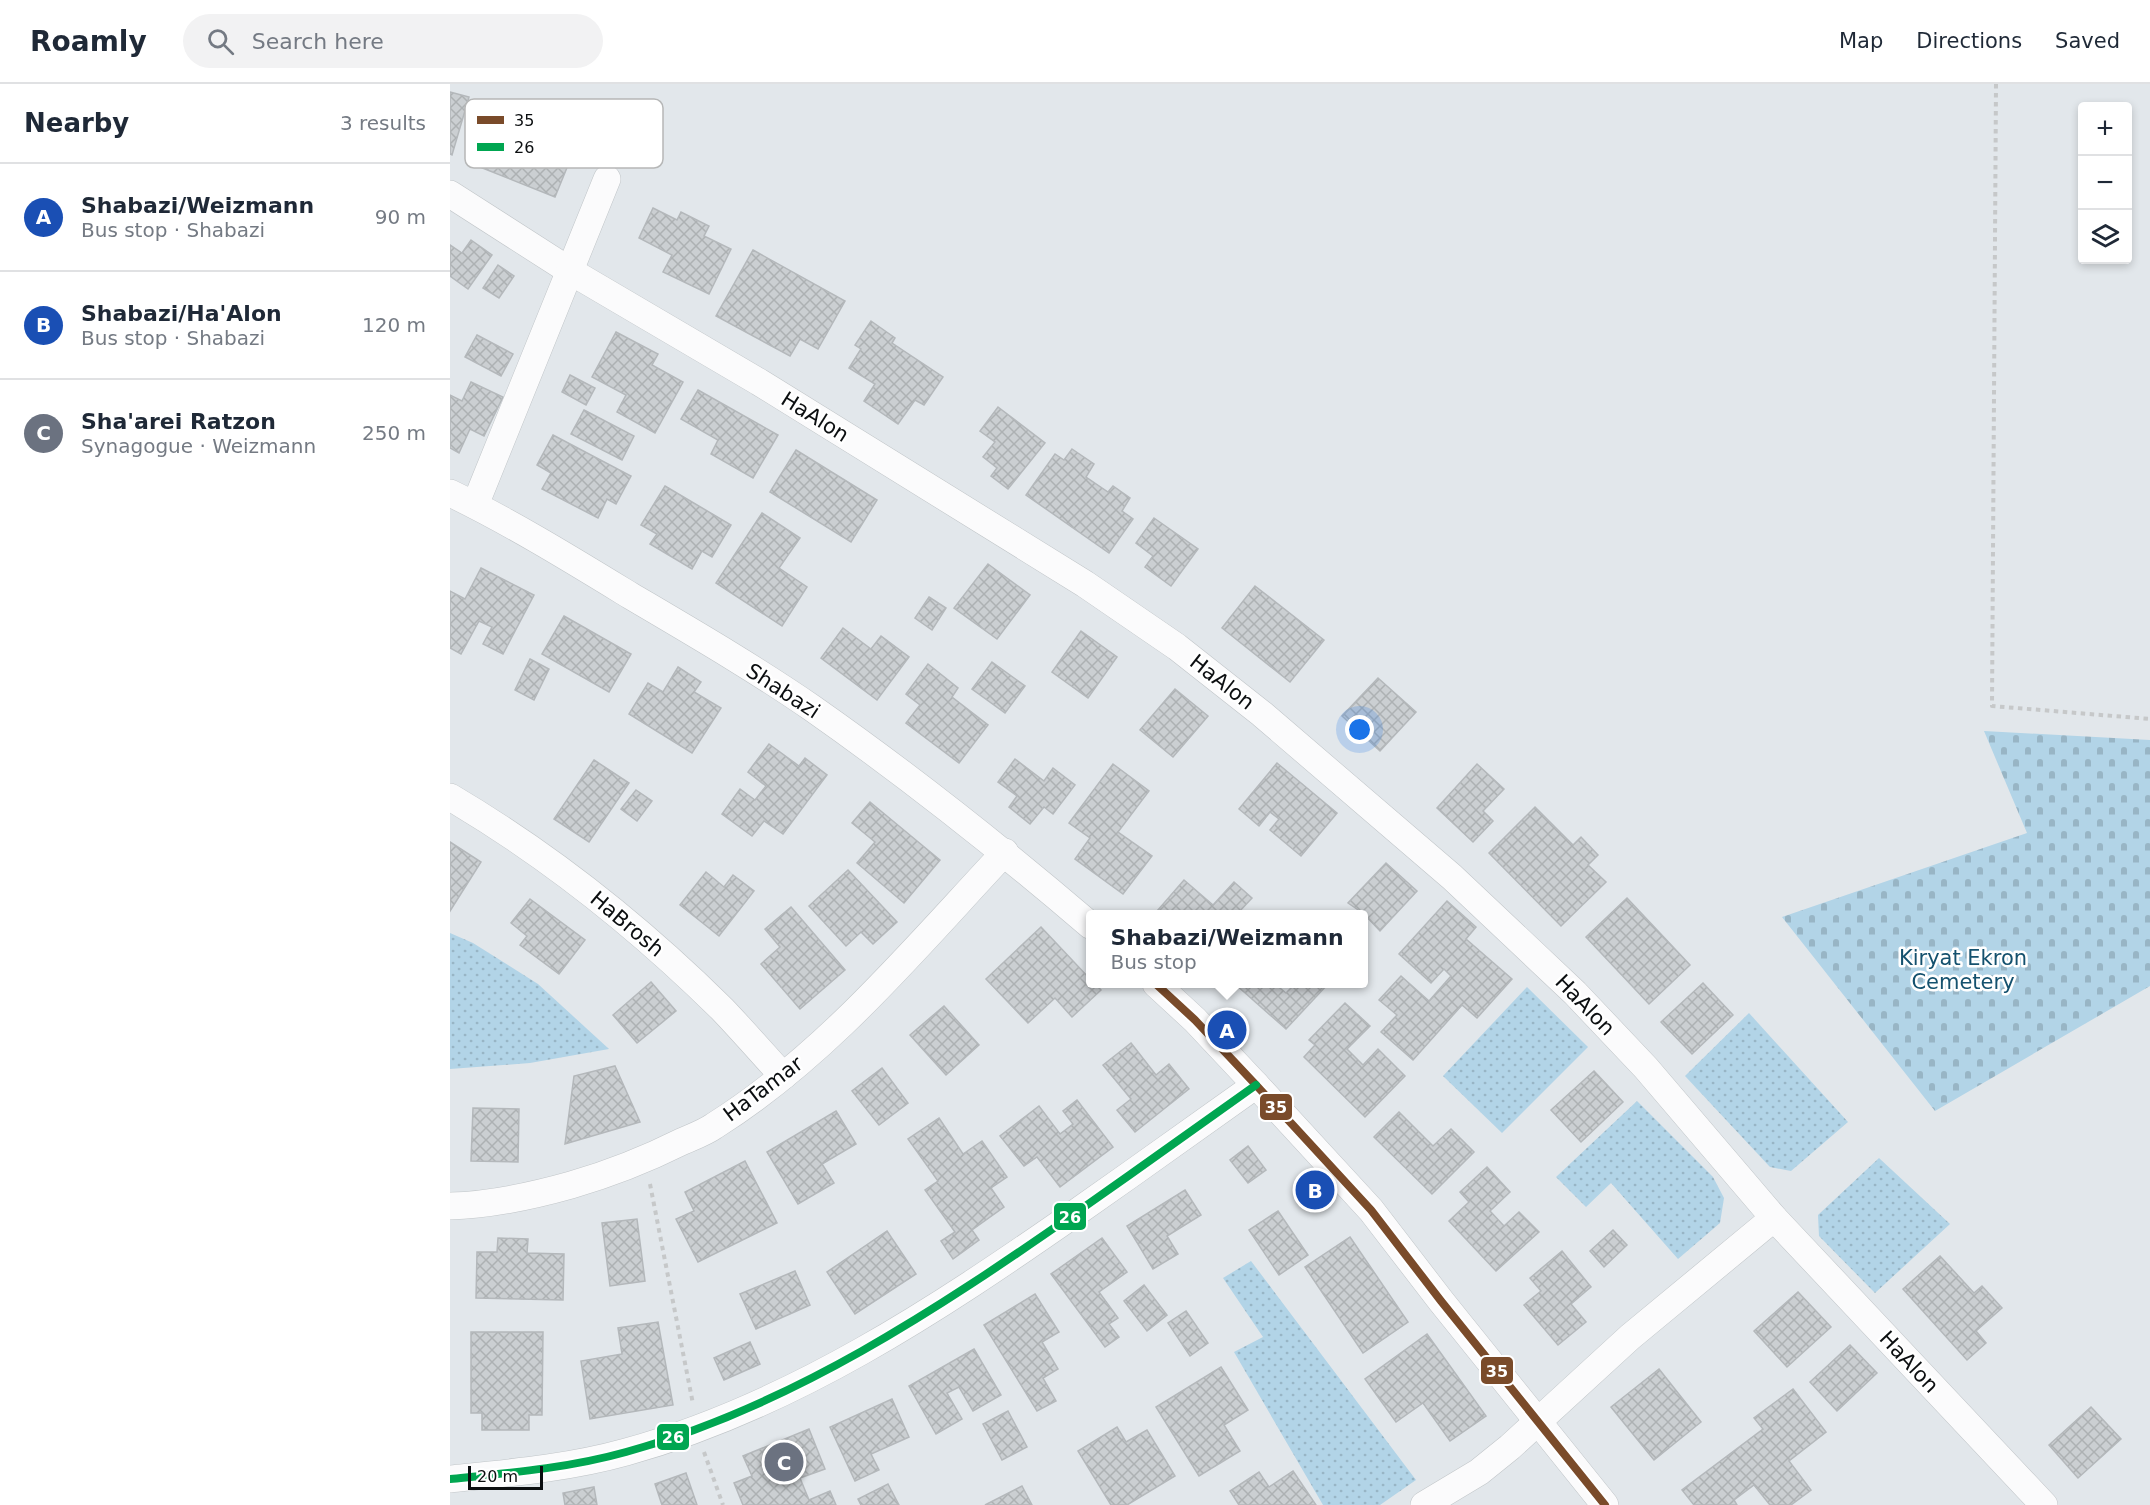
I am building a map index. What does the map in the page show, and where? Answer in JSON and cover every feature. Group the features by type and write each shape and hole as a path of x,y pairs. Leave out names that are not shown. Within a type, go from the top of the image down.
{"street":[{"path":"475,505 607,179"},
{"name":"HaAlon","path":"450,194 570,271 759,382 1085,584 1177,647 1262,714 1452,877 1575,993 1646,1068 1773,1218 2044,1505"},
{"name":"Shabazi","path":"450,493 564,555 676,622 810,707 924,789 1005,852 1086,922"},
{"name":"HaBrosh","path":"450,797 542,857 611,908 724,1011 783,1076"},
{"name":"HaTamar","path":"450,1206 532,1196 594,1179 645,1160 712,1127 783,1076 815,1049 861,1005 1005,852"},
{"path":"1160,988 1195,1020 1371,1210 1605,1505"},
{"path":"450,1479 568,1465 625,1452 698,1429 745,1411 821,1373 919,1317 1028,1246 1256,1085"},
{"path":"1424,1505 1479,1472 1510,1447 1630,1337 1773,1218"}],"path":[{"path":"1996,84 1992,706 2150,719"},
{"path":"645,1160 698,1429 713,1481 723,1505"}],"green space":[{"name":"Kiryat Ekron Cemetery","path":"1984,731 2150,740 2150,986 1935,1111 1782,917 2027,833"},
{"path":"450,933 473,943 538,984 609,1049 530,1063 450,1069"},
{"path":"1527,987 1588,1047 1502,1133 1443,1076"},
{"path":"1749,1013 1848,1122 1791,1171 1770,1167 1685,1076"},
{"path":"1637,1101 1713,1177 1724,1198 1720,1223 1678,1259 1611,1183 1586,1207 1556,1177"},
{"path":"1879,1158 1950,1224 1875,1293 1819,1236 1818,1215"},
{"path":"1251,1261 1416,1480 1380,1505 1323,1505 1234,1352 1263,1337 1223,1278"}],"building":[{"path":"450,92 469,97 465,99 465,111 452,155 450,154"},
{"path":"482,168 567,168 555,197"},
{"path":"653,208 677,220 681,212 709,226 704,236 731,249 709,294 663,272 672,255 639,238"},
{"path":"471,240 492,255 468,289 450,276 450,245 462,253"},
{"path":"753,250 845,301 818,349 800,339 790,356 716,316"},
{"path":"498,265 514,276 499,298 483,288"},
{"path":"871,321 895,338 892,343 943,377 924,405 915,400 898,424 864,401 875,384 849,368 861,349 855,345"},
{"path":"616,332 658,354 652,365 683,382 655,433 617,412 626,395 592,377"},
{"path":"477,335 513,354 501,376 465,357"},
{"path":"570,375 595,388 586,405 562,392"},
{"path":"471,382 503,397 484,436 470,429 459,453 450,448 450,395 462,401"},
{"path":"698,390 778,435 753,478 711,454 718,440 681,419"},
{"path":"998,407 1045,443 1008,489 991,476 997,468 983,457 995,442 980,431"},
{"path":"584,410 634,436 622,460 571,434"},
{"path":"553,435 631,476 616,504 607,499 598,518 542,489 551,473 537,465"},
{"path":"1072,449 1094,464 1086,477 1108,492 1113,486 1130,498 1122,511 1133,519 1109,553 1026,495 1055,454 1064,460"},
{"path":"796,450 877,500 851,542 770,492"},
{"path":"665,486 731,525 712,557 702,551 692,569 650,544 657,534 641,525"},
{"path":"762,513 800,538 779,568 807,587 782,626 716,583"},
{"path":"1154,518 1198,549 1171,586 1145,567 1153,556 1136,543"},
{"path":"988,564 1030,595 997,639 954,608"},
{"path":"481,568 534,595 503,654 483,644 492,627 479,621 461,654 450,648 450,591 465,599"},
{"path":"1255,586 1324,640 1290,682 1222,628"},
{"path":"929,597 946,608 932,630 915,618"},
{"path":"564,616 631,654 609,692 542,654"},
{"path":"843,628 871,649 881,636 909,657 877,700 821,658"},
{"path":"1081,631 1117,657 1088,698 1052,672"},
{"path":"530,659 549,669 534,700 515,690"},
{"path":"992,662 1025,686 1005,713 972,689"},
{"path":"928,664 958,688 952,697 988,725 959,763 906,723 920,705 906,694"},
{"path":"678,667 701,682 694,692 721,708 692,753 629,714 648,683 663,692"},
{"path":"1378,678 1416,712 1380,751 1342,716"},
{"path":"1175,689 1208,716 1173,757 1140,730"},
{"path":"769,744 799,766 805,758 827,775 783,834 764,821 752,836 722,814 740,789 755,800 766,786 748,772"},
{"path":"1015,759 1044,781 1053,768 1075,785 1053,814 1044,807 1030,824 1009,807 1017,796 998,782"},
{"path":"594,760 629,783 589,842 554,819"},
{"path":"1277,763 1337,813 1301,856 1270,830 1279,819 1270,812 1259,826 1239,809"},
{"path":"1113,764 1149,791 1118,832 1152,856 1123,894 1075,859 1090,838 1069,823"},
{"path":"1477,764 1504,789 1483,811 1493,821 1473,842 1437,808"},
{"path":"636,790 652,801 637,821 621,809"},
{"path":"870,802 940,860 904,903 857,863 875,842 852,823"},
{"path":"1535,807 1573,845 1581,837 1598,855 1588,865 1606,882 1561,926 1489,853"},
{"path":"450,842 481,862 450,911"},
{"path":"1386,863 1417,891 1380,931 1368,918 1368,910 1358,910 1348,903"},
{"path":"848,870 897,922 873,944 861,932 846,946 809,906"},
{"path":"706,872 724,887 733,875 754,891 719,936 680,905"},
{"path":"1184,880 1213,905 1234,882 1252,898 1241,910 1158,910"},
{"path":"1627,898 1690,965 1649,1004 1586,937"},
{"path":"530,899 585,940 559,974 520,945 527,936 511,923"},
{"path":"1447,901 1476,927 1466,939 1512,979 1477,1018 1462,1005 1413,1060 1381,1032 1397,1015 1379,1000 1401,976 1429,1001 1451,976 1444,969 1431,983 1399,954"},
{"path":"791,907 845,970 800,1009 761,964 780,947 765,929"},
{"path":"1041,927 1086,975 1086,988 1101,990 1072,1017 1055,998 1028,1023 986,979"},
{"path":"651,982 676,1011 637,1043 613,1015"},
{"path":"1703,983 1733,1015 1692,1054 1661,1022"},
{"path":"1240,988 1280,988 1286,993 1291,988 1324,988 1286,1029"},
{"path":"1345,1003 1370,1026 1347,1049 1363,1065 1378,1049 1405,1076 1365,1117 1304,1057 1315,1045 1309,1040"},
{"path":"944,1006 979,1045 946,1075 910,1035"},
{"path":"1131,1043 1156,1075 1169,1064 1189,1089 1135,1132 1117,1110 1131,1099 1103,1065"},
{"path":"615,1066 640,1122 565,1144 574,1076"},
{"path":"882,1068 908,1103 879,1125 852,1091"},
{"path":"1594,1071 1623,1102 1581,1142 1551,1110"},
{"path":"1077,1100 1113,1147 1060,1187 1037,1157 1024,1166 1000,1136 1039,1106 1060,1134 1073,1124 1063,1111"},
{"path":"473,1108 519,1109 518,1162 471,1161"},
{"path":"836,1111 856,1144 822,1164 834,1183 798,1204 767,1152"},
{"path":"1399,1112 1433,1146 1451,1129 1474,1152 1432,1194 1374,1137"},
{"path":"939,1118 963,1154 982,1141 1007,1177 991,1188 1004,1207 972,1230 979,1240 953,1259 941,1241 955,1232 925,1190 938,1181 908,1139"},
{"path":"1248,1146 1266,1170 1248,1183 1230,1160"},
{"path":"745,1161 777,1223 698,1262 676,1219 694,1211 685,1192"},
{"path":"1487,1167 1510,1192 1490,1211 1504,1226 1519,1212 1539,1232 1496,1271 1449,1221 1469,1202 1460,1192"},
{"path":"1185,1190 1201,1215 1167,1236 1178,1254 1153,1269 1127,1226"},
{"path":"1278,1211 1308,1255 1279,1275 1249,1230"},
{"path":"637,1219 645,1281 610,1286 602,1223"},
{"path":"1613,1230 1627,1245 1604,1267 1590,1251"},
{"path":"887,1231 916,1274 855,1314 827,1272"},
{"path":"1350,1237 1408,1322 1363,1353 1305,1267"},
{"path":"498,1238 528,1239 527,1253 564,1254 563,1300 476,1298 477,1252 497,1252"},
{"path":"1102,1238 1127,1272 1099,1292 1118,1318 1109,1324 1119,1337 1105,1347 1051,1274"},
{"path":"1562,1251 1591,1287 1571,1304 1586,1322 1558,1345 1524,1305 1541,1291 1530,1278"},
{"path":"1940,1256 1974,1293 1982,1286 2002,1308 1976,1331 1986,1343 1967,1360 1903,1289"},
{"path":"795,1271 810,1305 756,1329 740,1294"},
{"path":"1144,1285 1167,1315 1147,1331 1124,1301"},
{"path":"1798,1292 1831,1327 1787,1367 1754,1331"},
{"path":"1035,1294 1059,1332 1042,1342 1058,1369 1043,1378 1056,1401 1037,1411 984,1325"},
{"path":"1186,1311 1208,1343 1190,1356 1168,1323"},
{"path":"658,1322 673,1405 590,1419 581,1361 622,1354 618,1328"},
{"path":"471,1332 543,1332 542,1415 529,1415 529,1430 482,1430 482,1413 471,1413"},
{"path":"1427,1334 1486,1416 1450,1441 1423,1403 1396,1422 1365,1379"},
{"path":"750,1342 760,1364 724,1380 714,1358"},
{"path":"1850,1345 1877,1373 1837,1411 1810,1382"},
{"path":"974,1349 1001,1395 973,1411 959,1387 947,1393 962,1419 936,1434 909,1386"},
{"path":"1221,1367 1248,1410 1224,1425 1240,1451 1199,1476 1156,1407"},
{"path":"1659,1369 1701,1422 1654,1460 1611,1407"},
{"path":"1793,1389 1826,1432 1789,1461 1811,1490 1791,1505 1770,1505 1754,1485 1734,1500 1737,1505 1694,1505 1682,1490 1763,1429 1754,1418"},
{"path":"892,1399 909,1437 871,1454 879,1470 855,1481 830,1427"},
{"path":"2091,1407 2121,1439 2078,1478 2049,1445"},
{"path":"1008,1411 1027,1447 1002,1460 983,1424"},
{"path":"1117,1427 1126,1442 1147,1430 1175,1476 1127,1505 1111,1505 1078,1451"},
{"path":"809,1429 825,1469 800,1478 809,1500 830,1491 836,1505 743,1505 734,1483 752,1476 743,1456"},
{"path":"1293,1471 1316,1505 1239,1505 1230,1491 1259,1472 1269,1487"},
{"path":"686,1473 697,1505 662,1505 655,1484"},
{"path":"888,1484 899,1505 861,1505 858,1499"},
{"path":"1022,1486 1032,1505 985,1505"},
{"path":"594,1487 597,1505 565,1505 563,1493"}],"transit line":[{"name":"35","path":"1160,988 1195,1020 1371,1210 1605,1505"},
{"name":"26","path":"450,1479 561,1466 626,1452 747,1409 805,1381 862,1351 971,1284 1256,1085"}],"place":[{"name":"Shabazi/Weizmann","path":"1227,1030"},
{"name":"Shabazi/Ha'Alon","path":"1315,1190"},
{"name":"Sha'arei Ratzon","path":"784,1462"}]}
